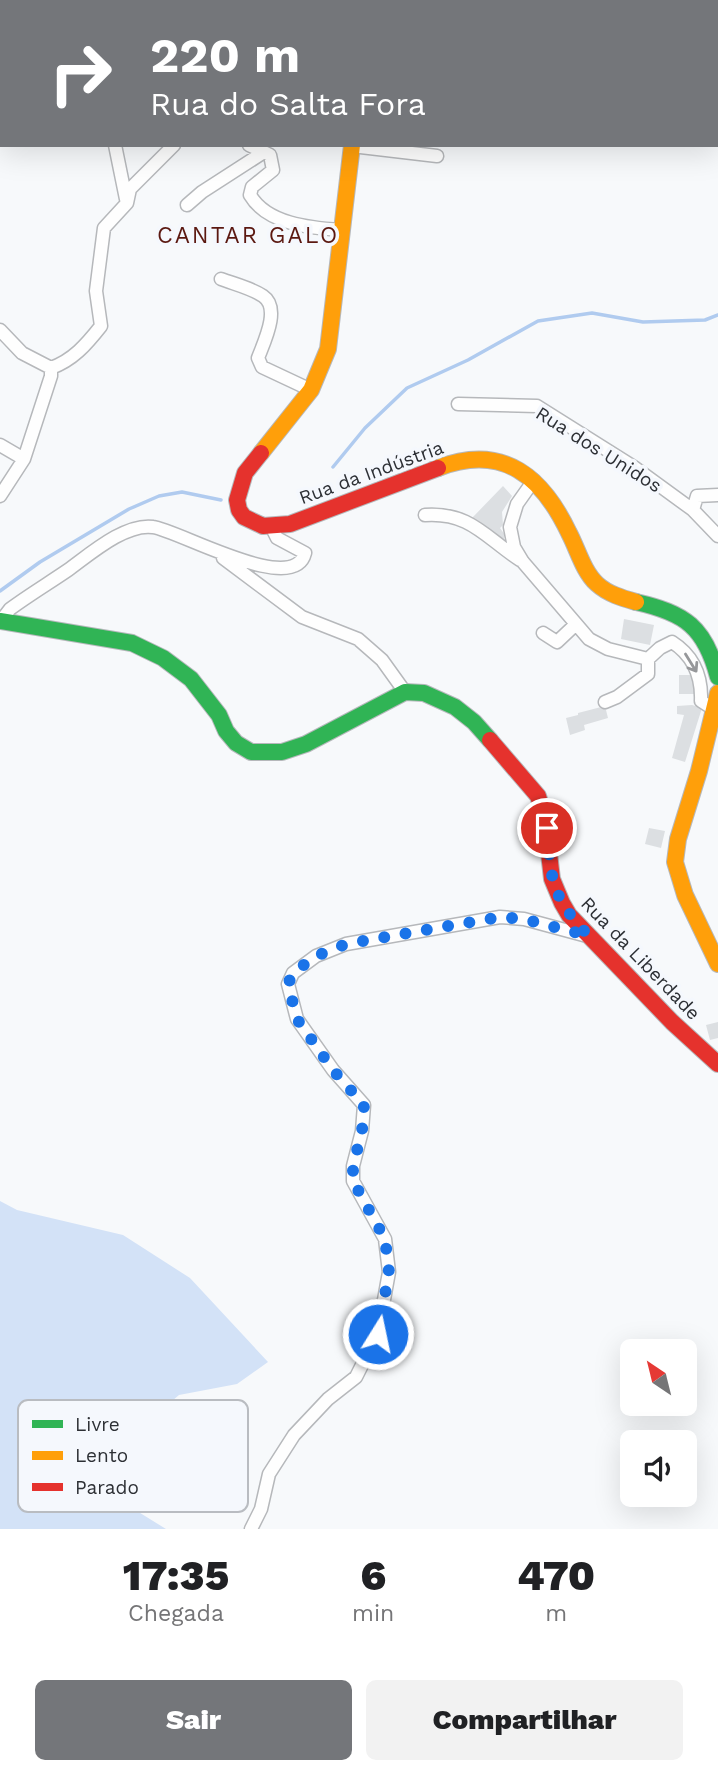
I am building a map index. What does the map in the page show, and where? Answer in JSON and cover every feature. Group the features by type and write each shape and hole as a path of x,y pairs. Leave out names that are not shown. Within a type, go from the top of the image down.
{"street":[{"path":"115,147 127,203"},
{"path":"0,330 22,353 51,368 66,363 85,347 101,326 96,291 104,228 127,203 130,189 172,147"},
{"path":"253,147 270,155 273,170 252,187 250,195 256,205 282,220 321,229 341,230"},
{"path":"214,551 302,617 358,639 382,660 405,691 306,744 282,752 251,752 231,737 219,715 191,680 163,658 132,643 0,621 9,608 130,530 150,526 160,528 243,561 284,568 296,566 304,560 305,553 277,538 272,528 258,526 244,518 236,503 237,488 245,473 311,390 328,349 352,147"},
{"path":"360,147 437,156"},
{"path":"187,205 202,192 264,152"},
{"path":"221,279 262,295 269,302 271,313 258,358 262,367 311,390"},
{"path":"0,496 24,459 51,376 51,368"},
{"name":"Rua dos Unidos","path":"458,404 537,406 634,467 693,510 718,536"},
{"path":"0,445 24,459"},
{"name":"Rua da Indústria","path":"272,528 290,524 450,463 476,460 503,462 526,473 555,506 586,570 601,588 619,597 673,611 689,624 706,645 718,677"},
{"path":"534,480 517,504 510,527 514,547 523,562 589,639 608,649 648,659"},
{"path":"693,510 697,496 718,495"},
{"path":"425,514 440,513 468,521 523,562"},
{"path":"543,633 556,642 575,625"},
{"path":"606,702 648,674 648,659 672,642 682,649 702,682 701,701 715,710"},
{"name":"Rua da Liberdade","path":"405,691 425,693 455,707 474,722 538,796 544,809 550,874 565,909 659,1011 718,1064"},
{"path":"718,693 713,736 678,839 675,869 711,943 718,964"},
{"path":"251,1529 261,1508 269,1474 294,1434 328,1399 356,1377 378,1334 389,1272 385,1239 353,1181 353,1166 362,1131 364,1105 333,1070 297,1019 288,984 293,973 316,956 346,944 500,917 524,919 589,936"}],"shaded area":[{"path":"0,1201 17,1210 123,1235 190,1278 268,1362 237,1384 179,1395 173,1400 18,1400 18,1512 139,1512 166,1529 0,1529"}],"building":[{"path":"503,486 512,496 502,512 503,525 500,528 505,535 503,541 483,529 472,518"},
{"path":"624,619 654,625 650,645 621,639"},
{"path":"679,675 696,675 696,694 679,694"},
{"path":"692,705 702,708 685,762 672,758 684,715 677,714 677,706"},
{"path":"605,706 608,718 584,725 585,730 570,735 566,718"},
{"path":"649,828 665,831 661,848 645,844"},
{"path":"718,1022 718,1038 710,1040 706,1025"}],"waterway":[{"path":"333,467 365,428 407,388 468,360 538,321 592,313 643,322 705,320 718,315"},
{"path":"0,591 40,562 129,509 159,496 182,492 221,500"}],"traffic: fast":[{"path":"636,602 668,611 690,625 707,646 718,677"},
{"path":"0,621 132,643 163,658 191,679 219,715 226,731 236,743 251,752 282,752 306,744 405,692 424,693 455,707 474,722 490,740"}],"traffic: slow":[{"path":"261,453 311,390 328,349 352,147"},
{"path":"438,468 461,461 482,460 501,463 518,470 546,495 592,579 610,593 636,602"},
{"path":"718,693 699,771 678,839 675,862 685,895 718,964"}],"traffic: jam":[{"path":"261,453 245,473 237,500 244,517 263,526 290,524 438,468"},
{"path":"490,740 538,796 545,819 552,879 569,915 672,1022 718,1064"}],"district":[{"name":"CANTAR GALO","path":"248,235"}],"route":[{"path":"378,1334 389,1272 385,1239 353,1181 353,1166 362,1131 364,1105 333,1070 297,1019 288,984 293,973 316,956 346,944 500,917 524,919 589,936 573,920 556,892 550,874 547,828"}]}
